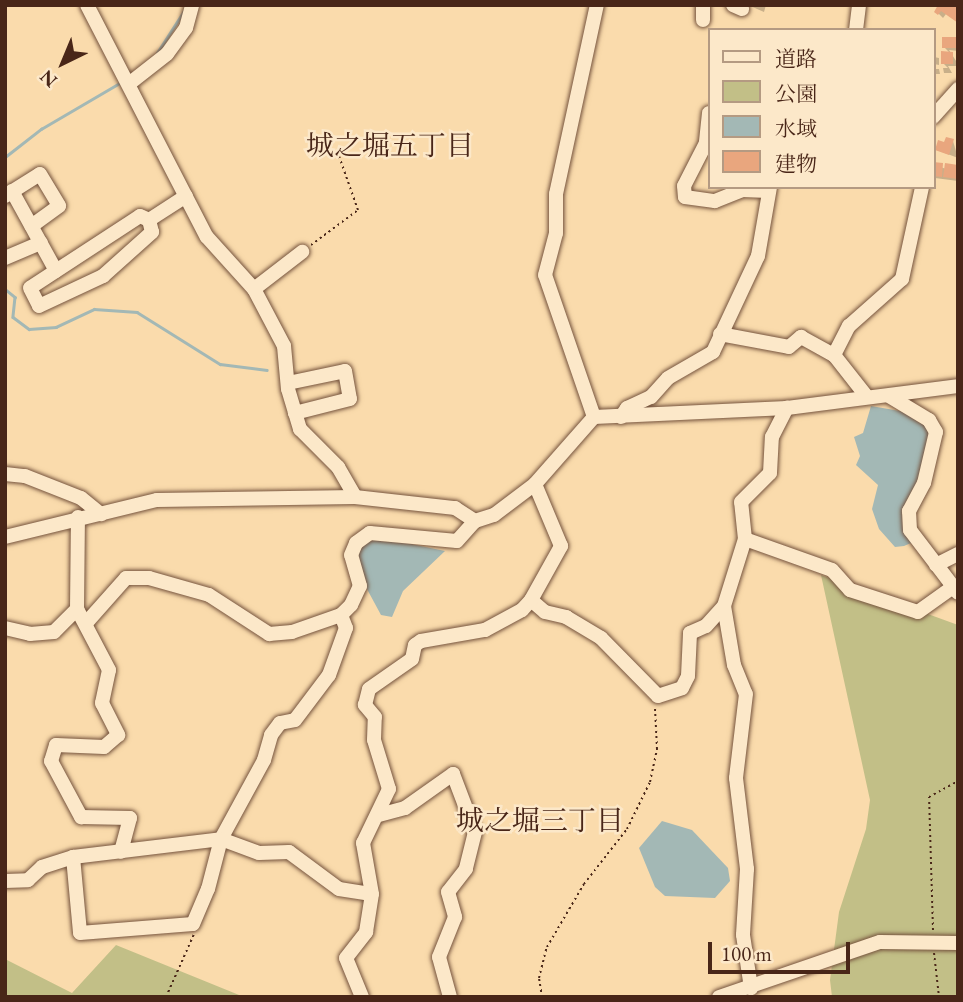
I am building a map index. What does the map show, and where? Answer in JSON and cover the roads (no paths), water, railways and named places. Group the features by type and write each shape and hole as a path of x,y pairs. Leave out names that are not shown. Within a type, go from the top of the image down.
{"street":[{"path":"87,5 218,252 254,289 284,346 288,383 300,429 338,467 355,497"},
{"path":"130,83 167,54 186,28 192,5"},
{"path":"594,417 545,275 556,233 556,194 597,5"},
{"path":"856,28 859,5"},
{"path":"935,115 958,89"},
{"path":"621,417 627,408 651,397 668,378 709,357 758,256 770,189 742,190 715,201 685,197 684,186 705,143 708,120"},
{"path":"31,226 59,206 40,174 9,193 56,271"},
{"path":"834,355 849,326 902,279 922,189"},
{"path":"149,220 186,196"},
{"path":"140,216 149,220 152,232 103,276 39,306 30,288 140,216"},
{"path":"5,258 41,243"},
{"path":"254,289 302,252"},
{"path":"720,334 789,347 801,337 834,355 867,397"},
{"path":"288,383 345,371 350,399 295,413"},
{"path":"87,622 126,578 188,586 246,615 269,634 292,632 341,615 360,586 351,555 363,538 370,533 457,541 475,521 494,515 535,484 594,417 787,408 958,386"},
{"path":"745,539 832,570 850,590 918,612 956,590 916,543 909,518 926,476 936,432 929,420 889,396"},
{"path":"531,600 545,612 566,617 601,639 658,696 685,684 690,633 706,626 724,606 745,539 741,502 770,473 772,437 787,408"},
{"path":"5,474 25,476 81,498 101,514"},
{"path":"362,997 346,958 366,932 372,894 363,843 379,815 389,789 374,740 375,718 365,705 369,689 412,659 415,645 421,641 485,630 531,600 561,547 535,484"},
{"path":"5,537 78,517 157,500 355,497 455,508 475,521"},
{"path":"78,517 77,609 87,622 109,670 102,704 118,735 104,747 57,745 51,761 81,817 130,818 121,852"},
{"path":"936,565 958,554"},
{"path":"724,606 734,665 746,694 736,778 747,869 743,935 751,988"},
{"path":"5,628 30,634 54,632 77,609"},
{"path":"73,858 80,933 193,923 208,889 221,839 264,760 271,735 281,723 295,720 328,675 346,628 341,615"},
{"path":"379,815 405,808 453,775 475,832 466,869 448,892 455,917 439,957 450,997"},
{"path":"5,881 28,880 42,867 73,858 221,839 259,853 289,852 339,889 372,894"},
{"path":"728,996 832,955 880,942 933,940 958,943"}],"water":[{"path":"871,406 900,411 925,421 930,429 922,480 910,496 911,543 904,546 895,547 879,529 872,509 878,485 856,465 860,456 854,437 863,433"},
{"path":"373,536 445,551 403,591 392,617 381,615 361,578 357,547"},
{"path":"662,821 692,830 728,868 730,881 715,898 665,896 655,887 639,848"}],"waterway":[{"path":"157,53 184,11"},
{"path":"5,157 41,129 123,81"},
{"path":"5,289 15,297 13,317 29,329 56,327 94,309 137,312 220,364 267,370"}],"district":[{"name":"城之堀五丁目","path":"390,145"},
{"name":"城之堀三丁目","path":"540,820"}]}
